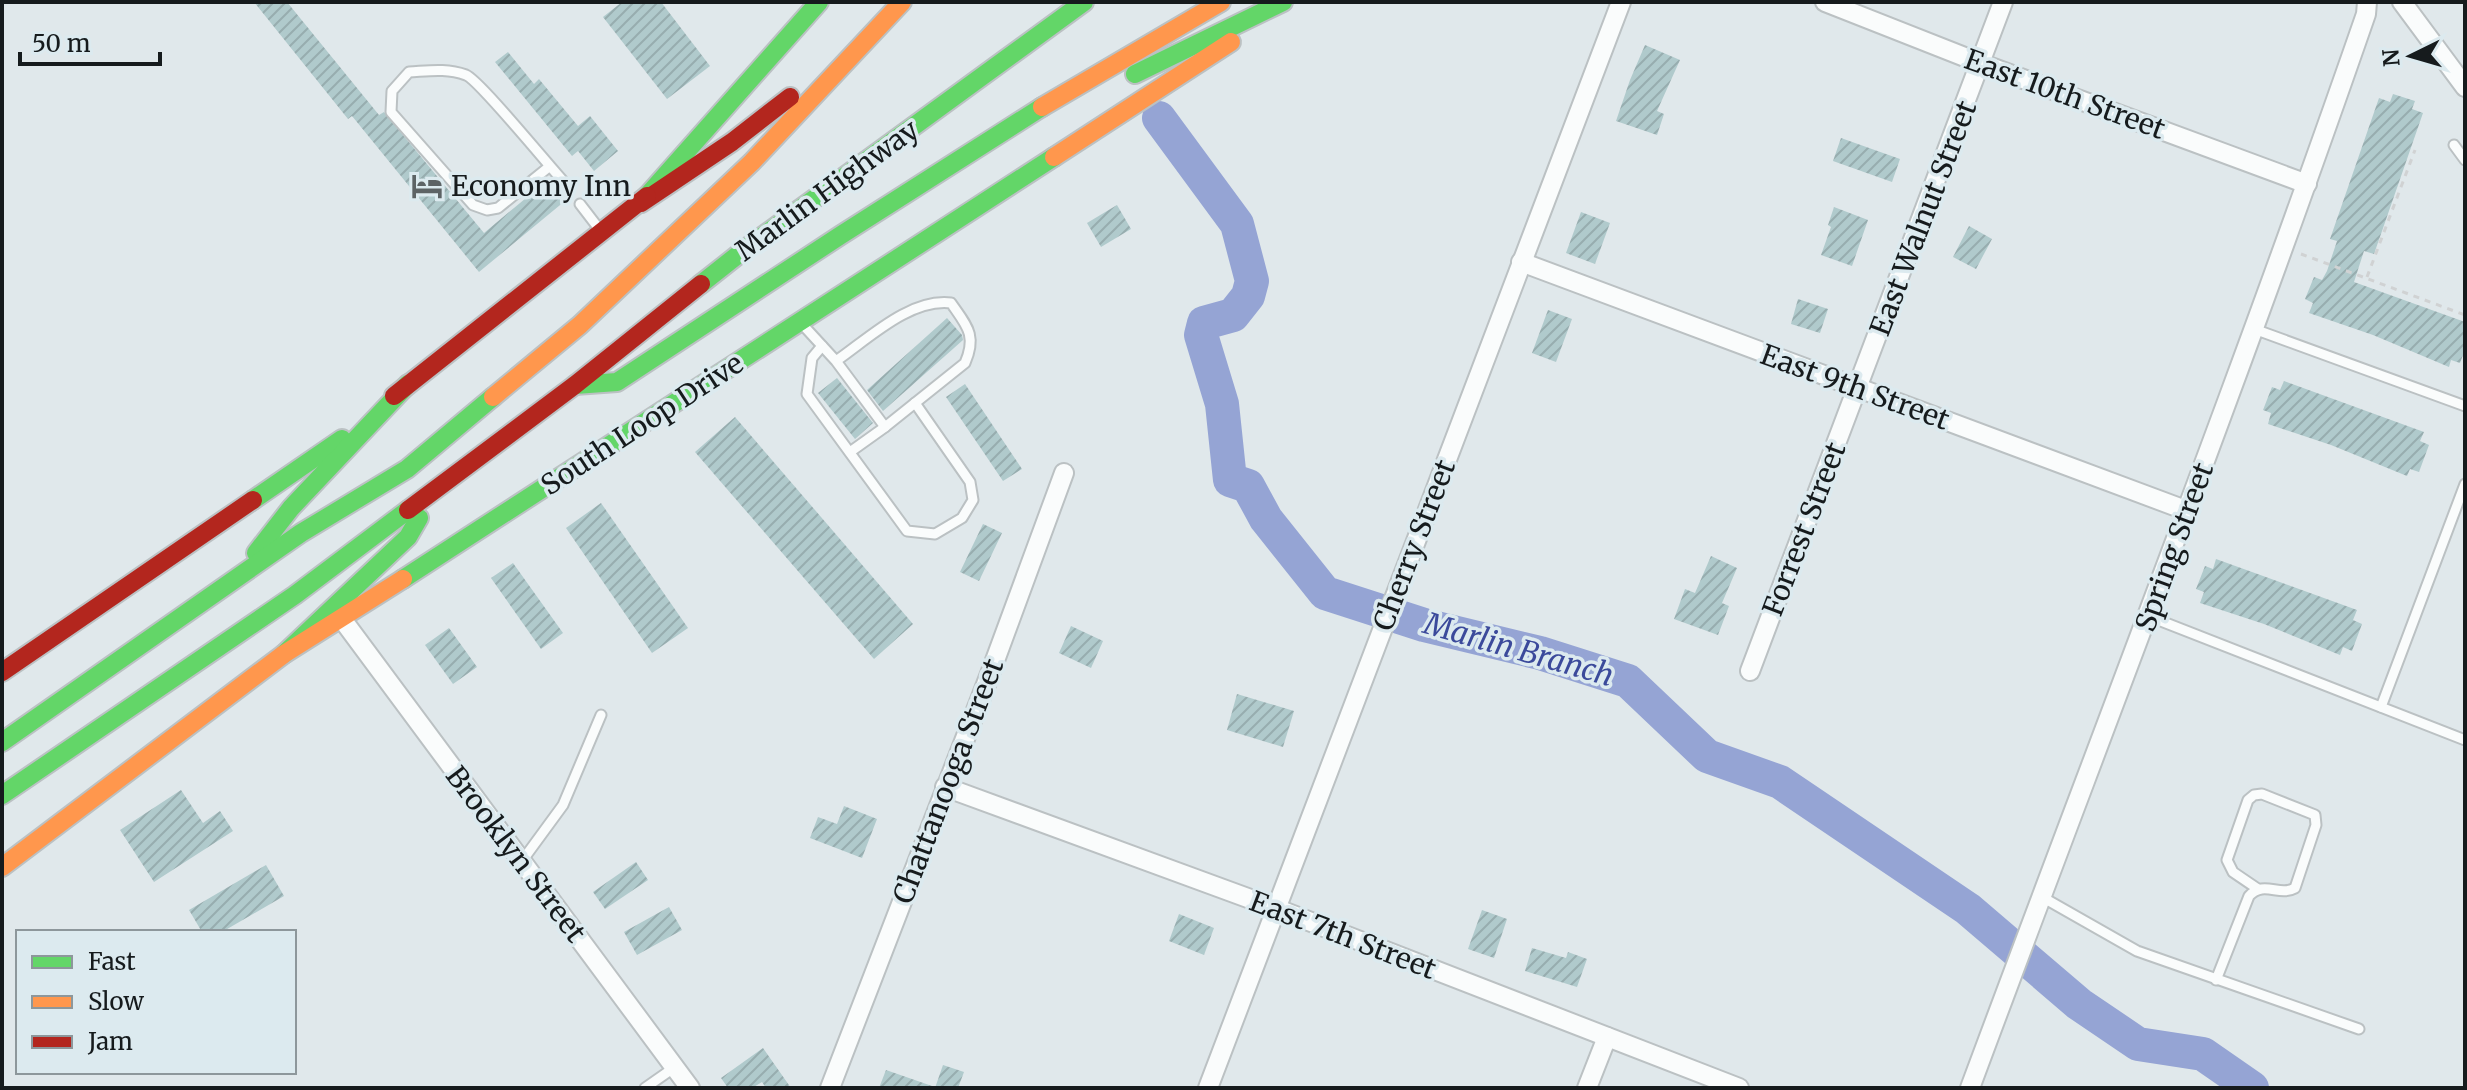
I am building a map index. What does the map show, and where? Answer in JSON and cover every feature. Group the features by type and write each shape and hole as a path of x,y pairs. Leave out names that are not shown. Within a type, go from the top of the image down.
{"main road":[{"path":"641,203 819,2"},
{"path":"2,742 301,533 407,469 580,325 752,162 902,2"},
{"name":"Marlin Highway","path":"2,795 295,595 433,494 744,250 1084,2"},
{"path":"575,385 617,382 937,171 1137,49 1221,2"},
{"path":"937,171 1283,2"},
{"name":"South Loop Drive","path":"2,867 284,654 1295,2"},
{"path":"2,672 342,439 641,203 732,142 879,29"},
{"path":"241,575 277,522 324,470 380,417 408,384"},
{"path":"284,654 408,537 433,494"}],"street":[{"name":"Cherry Street","path":"1208,1088 1621,2"},
{"name":"East 10th Street","path":"1825,2 2307,184"},
{"name":"East Walnut Street","path":"1859,388 2003,2"},
{"name":"Spring Street","path":"1970,1088 2188,511 2307,184 2366,14 2367,2"},
{"path":"2402,2 2465,87"},
{"name":"East 9th Street","path":"1521,262 2188,511"},
{"name":"Forrest Street","path":"1750,671 1859,388"},
{"name":"Chattanooga Street","path":"830,1088 1064,473"},
{"name":"Brooklyn Street","path":"342,619 690,1088"},
{"name":"East 7th Street","path":"945,787 1275,908 1739,1088"},
{"path":"1587,1088 1607,1037"}],"lane":[{"path":"550,166 498,208 487,210 473,205 391,112 392,91 409,72 443,69 470,76 550,166 564,182"},
{"path":"2454,145 2465,160"},
{"path":"580,204 602,233"},
{"path":"836,361 900,317 931,304 951,303 969,329 972,347 965,363 850,452"},
{"path":"800,321 836,361 885,427"},
{"path":"2254,329 2465,406"},
{"path":"822,346 812,358 807,394 907,531 935,534 962,518 973,500 970,482 915,403"},
{"path":"2381,707 2465,484"},
{"path":"2148,616 2465,740"},
{"path":"522,861 563,805 601,715"},
{"path":"2216,980 2249,896 2258,889 2270,887 2284,892 2295,888 2317,821 2315,815 2308,811 2262,794 2248,800 2227,860 2233,872 2258,889"},
{"path":"2042,897 2137,951 2359,1029"},
{"path":"645,1088 675,1067"}],"path":[{"path":"2367,279 2415,150"},
{"path":"2298,253 2465,315"}],"building":[{"name":"Economy Inn","path":"254,2 287,2 379,115 384,112 484,233 550,178 571,196 479,272 352,116 348,119"},
{"path":"622,2 661,2 710,66 667,99 603,17"},
{"path":"1645,45 1680,60 1657,111 1664,114 1657,135 1616,121"},
{"name":"Economy Inn","path":"508,52 534,84 539,79 578,126 590,116 618,151 594,171 578,151 572,156 495,62"},
{"path":"2393,94 2415,101 2412,109 2423,113 2374,254 2364,251 2354,282 2465,322 2465,350 2460,363 2451,360 2449,367 2373,335 2309,313 2313,303 2305,299 2314,277 2322,280 2327,271 2337,241 2330,239 2379,98 2390,102"},
{"path":"1841,138 1900,159 1892,182 1833,161"},
{"path":"1117,205 1131,229 1101,247 1087,223"},
{"path":"1834,207 1868,220 1852,266 1821,255"},
{"path":"1581,212 1610,223 1595,264 1566,253"},
{"path":"1969,226 1992,239 1976,269 1953,257"},
{"path":"1798,299 1828,309 1820,333 1791,324"},
{"path":"1548,310 1572,319 1556,362 1532,353"},
{"path":"947,318 963,340 883,411 867,390"},
{"path":"837,378 873,423 855,439 818,393"},
{"path":"2284,381 2424,432 2420,441 2429,445 2419,472 2410,469 2407,476 2331,445 2268,424 2271,413 2263,410 2272,387 2280,390"},
{"path":"965,384 1022,469 1003,481 946,397"},
{"path":"735,417 913,624 874,659 695,452"},
{"path":"601,503 688,628 652,653 566,528"},
{"path":"983,524 1002,533 979,581 960,572"},
{"path":"1711,556 1737,568 1722,603 1729,606 1718,635 1674,619 1685,589 1695,593"},
{"path":"2216,559 2357,610 2353,620 2362,624 2352,651 2343,647 2340,655 2264,624 2200,603 2204,592 2196,589 2205,566 2213,569"},
{"path":"513,563 563,633 541,649 491,578"},
{"path":"1071,626 1103,641 1091,668 1059,653"},
{"path":"449,628 477,667 453,684 425,645"},
{"path":"1237,694 1294,711 1283,747 1227,730"},
{"path":"181,790 203,823 220,811 233,831 154,882 120,830"},
{"path":"844,806 877,819 862,858 810,838 818,817 837,824"},
{"path":"636,862 648,880 605,909 593,892"},
{"path":"266,865 284,896 225,930 201,930 189,910"},
{"path":"669,907 682,930 637,955 624,932"},
{"path":"1482,910 1507,919 1494,958 1468,949"},
{"path":"1179,914 1214,928 1204,955 1169,941"},
{"path":"1532,948 1566,958 1568,952 1587,959 1577,987 1525,971"},
{"path":"763,1048 791,1088 766,1088 762,1082 752,1088 728,1088 721,1078"},
{"path":"943,1065 964,1072 958,1088 935,1088"},
{"path":"886,1070 932,1086 879,1088"}],"waterway":[{"name":"Marlin Branch","path":"1159,118 1237,224 1252,281 1248,296 1233,315 1204,323 1201,335 1222,404 1230,480 1248,486 1266,519 1325,593 1424,625 1540,653 1628,681 1707,756 1780,782 1968,909 2079,1004 2138,1044 2203,1054 2252,1088"}],"traffic: fast":[{"path":"647,196 819,2"},
{"path":"701,284 1084,2"},
{"path":"1135,74 1283,2"},
{"path":"575,385 617,382 1042,107"},
{"path":"403,579 1054,157"},
{"path":"256,553 291,508 408,384"},
{"path":"2,742 301,533 407,469 493,397"},
{"path":"253,500 342,439"},
{"path":"2,795 295,595 408,510"},
{"path":"284,654 408,537 419,518"}],"traffic: slow":[{"path":"493,397 580,325 752,162 902,2"},
{"path":"1042,107 1221,2"},
{"path":"1054,157 1231,42"},
{"path":"2,867 284,654 403,579"}],"traffic: jam":[{"path":"641,203 732,142 790,97"},
{"path":"394,396 647,196"},
{"path":"408,510 575,385 701,284"},
{"path":"2,672 253,500"}],"place":[{"name":"Economy Inn","path":"427,186"}]}
